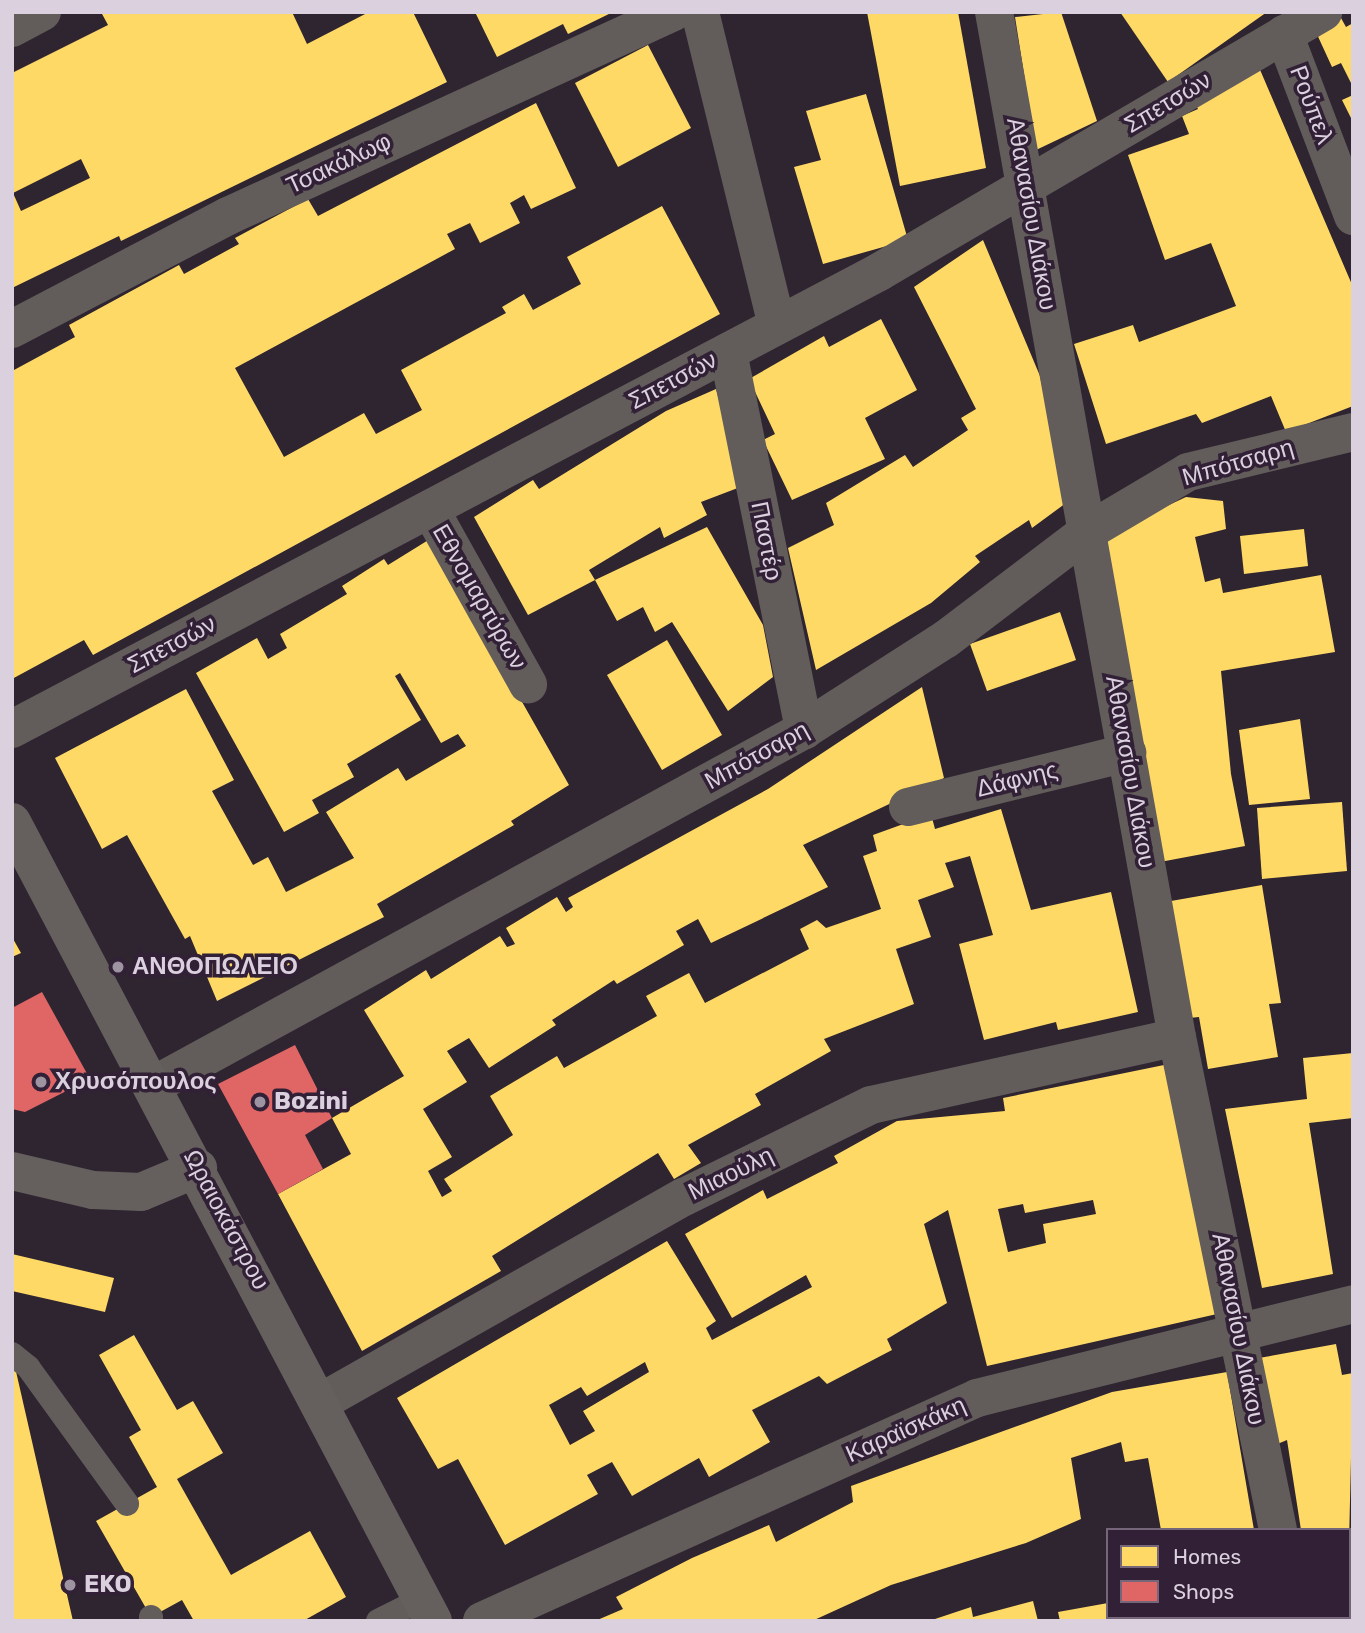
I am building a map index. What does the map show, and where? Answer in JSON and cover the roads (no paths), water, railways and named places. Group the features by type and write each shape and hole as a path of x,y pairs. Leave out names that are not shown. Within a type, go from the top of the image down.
{"main road":[{"name":"Ωραιοκάστρου","path":"12,822 198,1168 428,1610"},
{"path":"12,1171 93,1190 141,1192 198,1168"}],"street":[{"path":"12,28 42,12"},
{"name":"Τσακάλωφ","path":"12,329 228,216 673,12"},
{"path":"700,12 777,325"},
{"name":"Αθανασίου Διάκου","path":"994,12 1177,1037 1240,1330 1278,1528"},
{"name":"Σπετσών","path":"12,729 728,352 1027,187 1323,12"},
{"name":"Ρούπελ","path":"1284,34 1353,216"},
{"name":"Παστέρ","path":"728,352 804,730"},
{"name":"Μπότσαρη","path":"154,1085 804,730 946,639 1087,532 1188,472 1353,432"},
{"name":"Εθνομαρτύρων","path":"430,509 528,684"},
{"name":"Δάφνης","path":"908,807 1127,753"},
{"name":"Μιαούλη","path":"321,1402 684,1197 871,1105 1177,1037"},
{"name":"Καραϊσκάκη","path":"482,1621 977,1398 1240,1330 1353,1304"}],"lane":[{"path":"12,1354 28,1367 127,1504"},
{"path":"378,1621 428,1610"}],"place":[{"name":"ΑΝΘΟΠΩΛΕΙΟ","path":"118,967"},
{"name":"Χρυσόπουλος","path":"41,1082"},
{"name":"Bozini","path":"260,1102"},
{"name":"EKO","path":"70,1585"}]}
